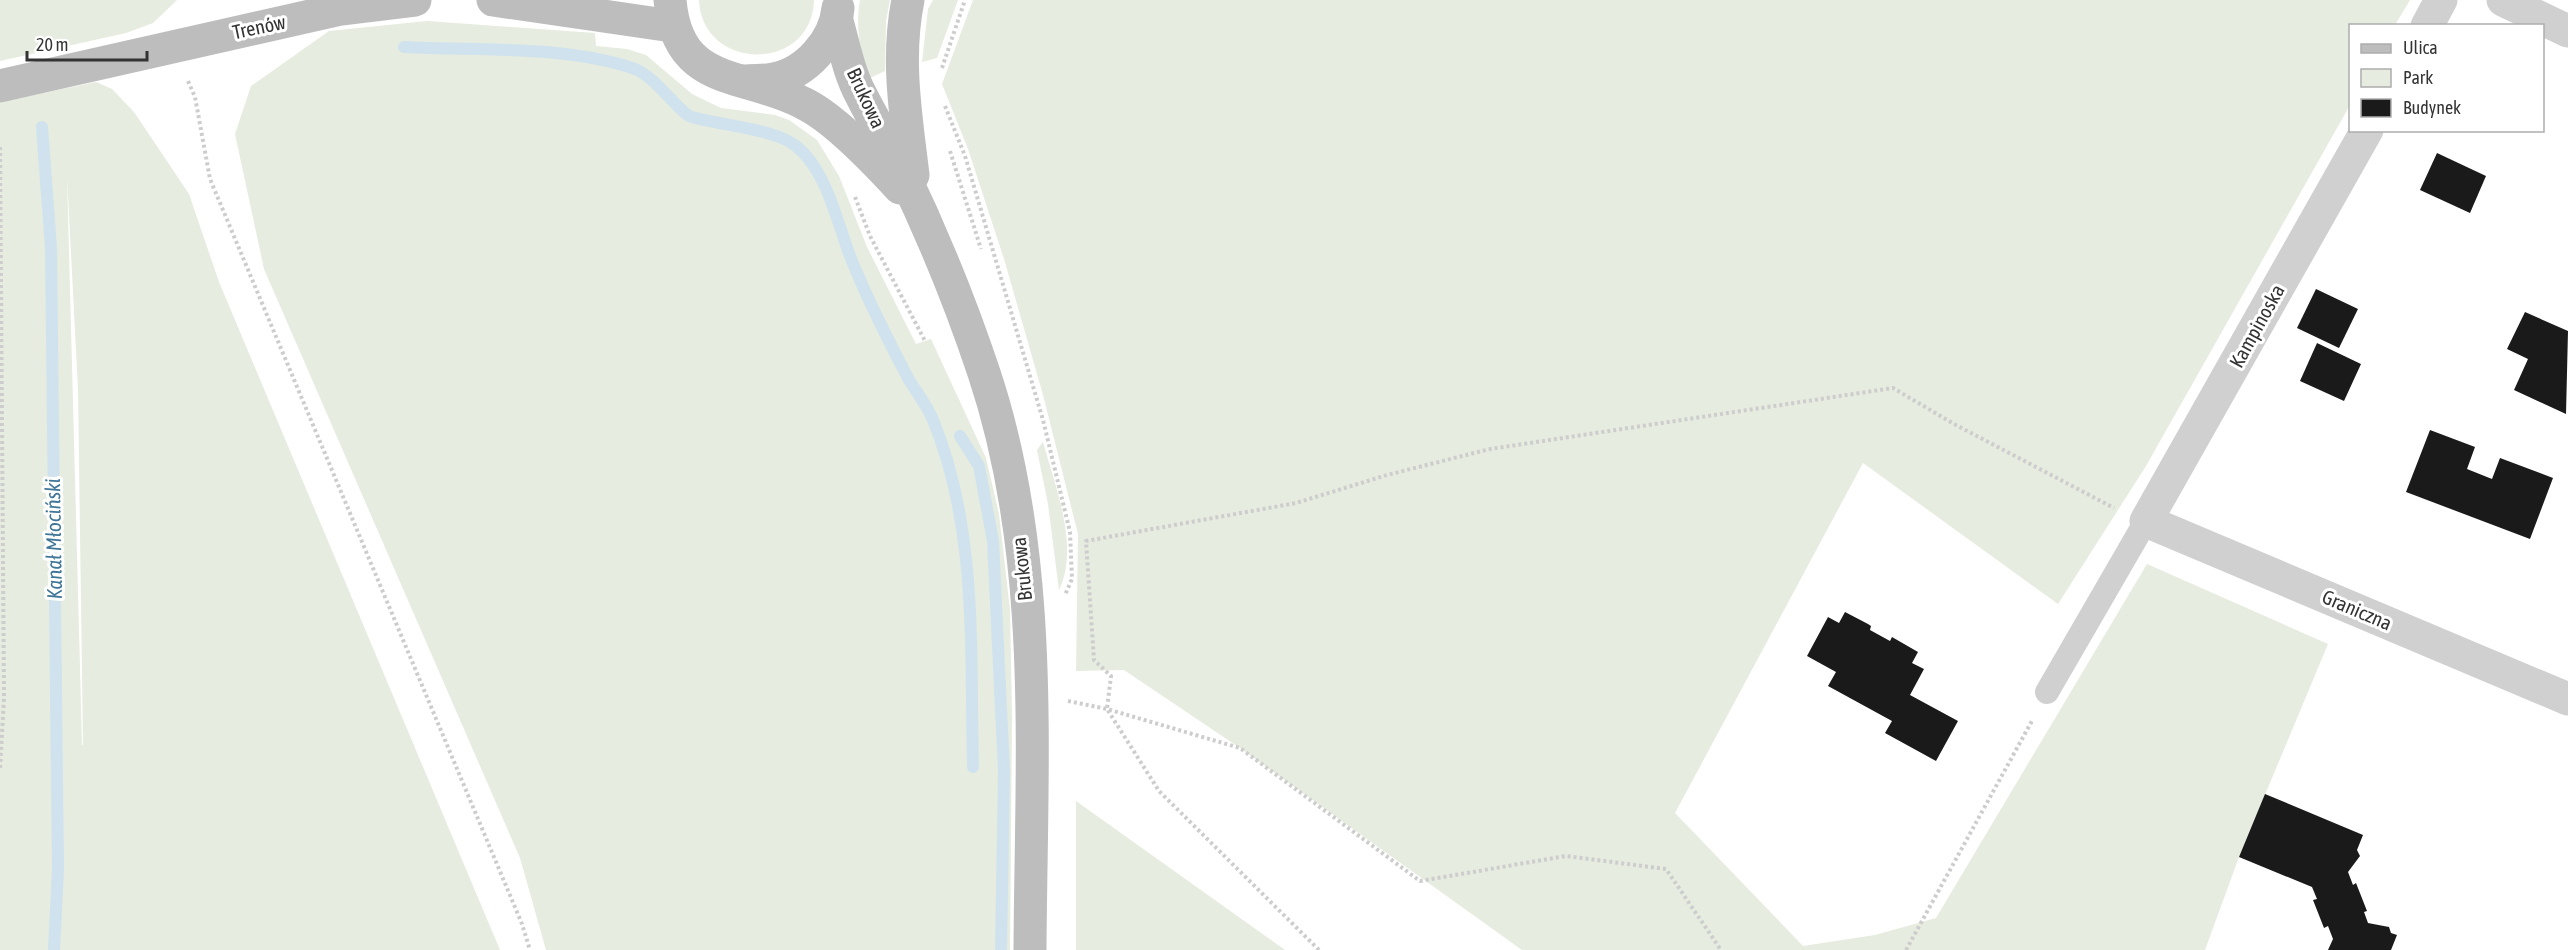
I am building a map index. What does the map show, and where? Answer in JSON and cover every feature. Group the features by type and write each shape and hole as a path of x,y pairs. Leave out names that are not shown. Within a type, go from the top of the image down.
{"street":[{"name":"Trenów","path":"0,86 341,9 415,0"},
{"path":"494,0 671,13"},
{"path":"908,0 903,27 901,63 916,204"},
{"path":"2428,24 2441,0"},
{"path":"2503,0 2568,31"},
{"path":"737,81 775,79 808,63 825,43 838,11"},
{"name":"Brukowa","path":"838,11 861,96 880,129 916,204 949,280 985,375 1009,469 1023,570 1033,694 1030,950"},
{"name":"Brukowa","path":"671,13 687,52 710,71 804,103 847,136 916,204"},
{"name":"Kampinoska","path":"2146,521 2366,132"},
{"name":"Graniczna","path":"2146,521 2568,699"}],"lane":[{"path":"2047,692 2146,521"}],"path":[{"path":"940,75 965,0"},
{"path":"173,47 195,97 210,179 518,914 530,950"},
{"path":"0,147 4,686 0,770"},
{"path":"854,195 870,236 925,341"},
{"path":"1319,950 1159,791 1107,709 1111,676 1094,660 1086,541 1296,504 1387,474 1490,448 1893,388 1954,424 2117,509 2146,521"},
{"path":"1906,950 2047,692"},
{"path":"1063,700 1107,709 1240,748 1420,881 1566,856 1666,869 1721,950"}],"green space":[{"path":"0,0 177,0 153,23 126,33 0,61"},
{"path":"699,0 814,0 809,24 796,41 778,51 757,54 736,51 718,41 705,24"},
{"path":"860,0 890,0 886,21 885,71 870,78 859,40"},
{"path":"933,0 958,0 937,58 922,62 928,9"},
{"path":"973,0 2410,0 2396,24 2349,24 2349,107 2146,466 2058,604 1863,463 1675,813 1803,946 1875,935 1936,918 2147,564 2328,644 2239,857 2205,950 1522,950 1240,748 1124,670 1076,671 1078,534 1043,395 1004,259 968,149 942,84"},
{"path":"427,21 595,33 596,46 627,49 646,55 692,94 721,108 775,115 789,120 817,140 839,176 867,247 916,344 931,339 986,458 999,514 1010,610 1012,715 1010,950 546,950 520,858 264,269 235,134 251,86 329,31"},
{"path":"96,82 112,89 134,112 189,194 219,282 500,950 0,950 0,102","holes":["67,176 78,389 83,745"]},
{"path":"1043,442 1059,497 1066,536 1065,573 1059,590 1048,504 1037,450"},
{"path":"1076,801 1285,950 1076,950"}],"building":[{"path":"2437,153 2486,176 2470,213 2420,190"},
{"path":"2316,289 2358,309 2339,348 2297,328"},
{"path":"2525,312 2568,331 2566,414 2514,390 2528,359 2507,349"},
{"path":"2317,343 2361,364 2344,401 2300,381"},
{"path":"2430,430 2475,447 2467,469 2492,479 2500,458 2553,478 2530,539 2406,492"},
{"path":"1845,612 1868,624 1871,626 1870,630 1890,641 1892,637 1918,652 1912,663 1924,669 1910,695 1958,721 1936,761 1885,733 1892,721 1828,686 1836,672 1807,656 1828,617 1839,623"},
{"path":"2265,794 2363,835 2357,850 2360,856 2348,872 2353,885 2356,883 2367,911 2364,912 2368,923 2389,927 2391,933 2397,935 2391,950 2328,950 2333,939 2328,926 2324,928 2313,900 2317,899 2312,887 2239,857"}],"waterway":[{"path":"404,47 551,53 608,61 643,73 692,117 775,135 796,146 807,157 825,186 848,251 873,309 908,378 931,414 948,461 965,547 969,591 973,767"},
{"name":"Kanał Młociński","path":"42,127 51,248 58,869 54,950"},
{"path":"960,436 979,466 993,541 1004,771 1001,950"}]}
